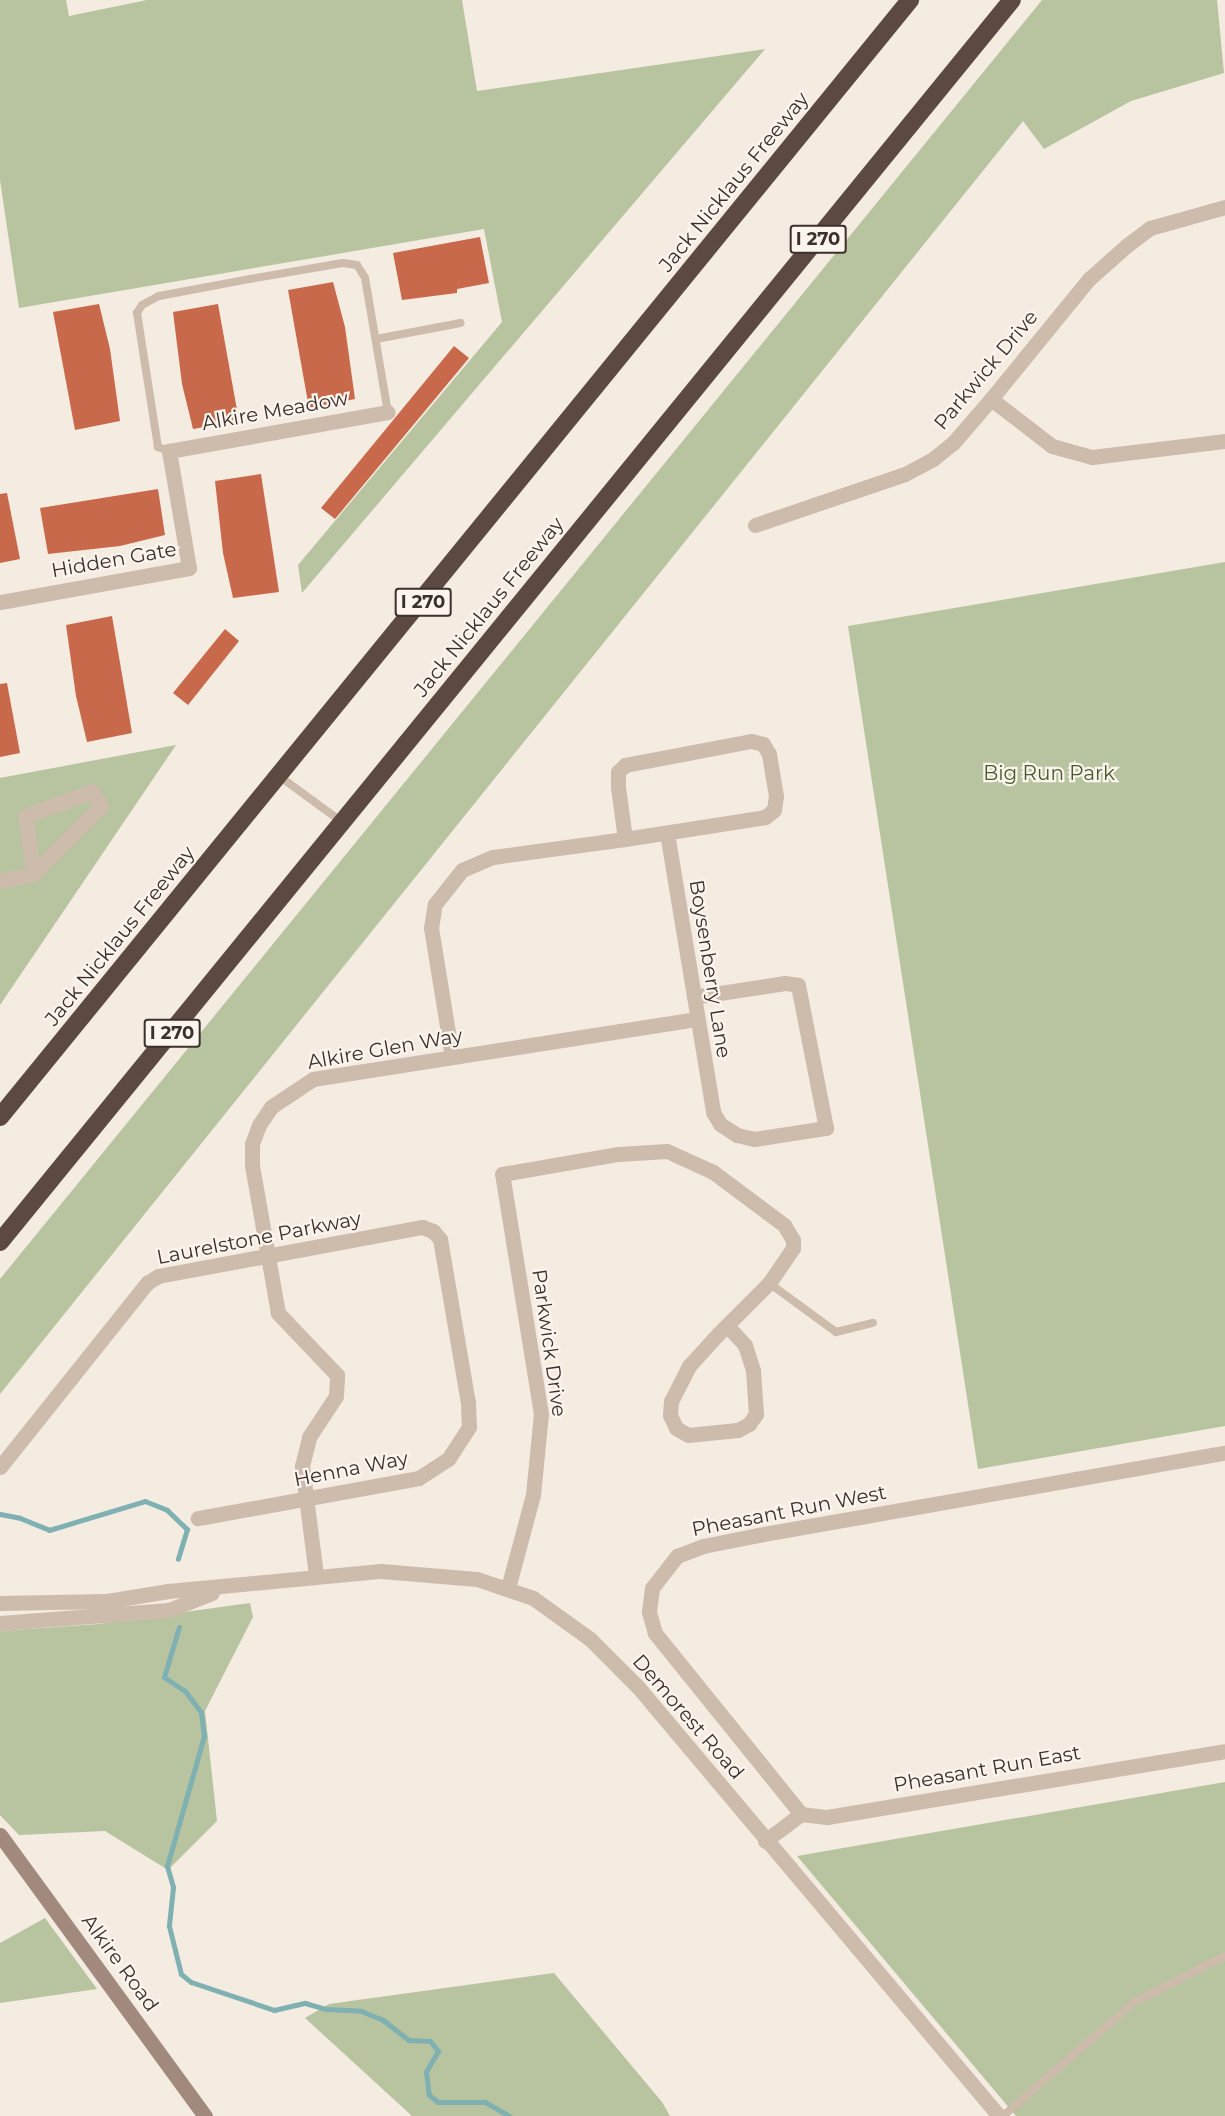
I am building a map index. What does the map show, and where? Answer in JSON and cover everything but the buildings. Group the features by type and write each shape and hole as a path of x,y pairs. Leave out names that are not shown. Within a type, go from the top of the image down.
{"highway":[{"name":"Jack Nicklaus Freeway","path":"0,1117 910,0"},
{"name":"Jack Nicklaus Freeway","path":"0,1242 1012,0"}],"main road":[{"name":"Alkire Road","path":"0,1835 205,2116"}],"street":[{"name":"Parkwick Drive","path":"755,525 905,474 933,459 953,443 1089,279 1126,246 1150,228 1225,207"},
{"path":"991,399 1052,446 1092,457 1225,441"},
{"name":"Alkire Meadow","path":"169,452 388,412"},
{"name":"Hidden Gate","path":"0,602 189,568 169,452"},
{"path":"452,1057 431,928 435,904 462,870 493,857 625,839 667,833 765,817 774,810 769,754 763,744 751,741 625,765 618,772 618,787 625,839"},
{"path":"0,881 33,874 101,806 92,791 26,816 33,874"},
{"name":"Boysenberry Lane","path":"667,833 697,1019 713,1112 720,1124 737,1135 754,1139 826,1128 798,985 785,983 694,997"},
{"name":"Alkire Glen Way","path":"316,1575 304,1499 304,1448 336,1396 337,1375 278,1313 266,1255 252,1144 271,1107 314,1080 697,1019"},
{"name":"Parkwick Drive","path":"508,1588 533,1495 541,1414 502,1174 618,1154 667,1151 713,1172 784,1225 793,1240 793,1248 769,1283"},
{"name":"Laurelstone Parkway","path":"0,1467 147,1283 159,1276 422,1227 434,1231"},
{"name":"Henna Way","path":"198,1518 419,1478 448,1459 469,1427 440,1239 434,1231"},
{"path":"727,1326 745,1345 753,1370 756,1414 749,1424 738,1430 688,1435 676,1428 670,1415 671,1401 689,1366 727,1326 769,1283"},
{"name":"Pheasant Run West","path":"801,1814 655,1633 648,1612 652,1588 677,1556 703,1546 758,1535 1225,1453"},
{"name":"Demorest Road","path":"0,1603 107,1601 168,1591 225,1588 316,1575 414,1571 477,1579 532,1598 591,1640 638,1687 765,1841 1001,2116"},
{"name":"Demorest Road","path":"0,1623 169,1610 225,1588"},
{"name":"Pheasant Run East","path":"801,1814 827,1817 1225,1751"},
{"path":"765,1841 801,1814"}],"lane":[{"path":"169,452 158,447 136,322 137,313 149,300 351,263 365,278 388,412"},
{"path":"376,339 461,323"},
{"path":"279,776 342,822"},
{"path":"769,1283 836,1332 873,1323"},
{"path":"1001,2116 1133,2003 1225,1956"}],"green space":[{"path":"0,0 66,0 69,16 147,0 462,0 477,91 765,49 302,593 298,565 502,322 484,229 19,308 0,180"},
{"path":"1042,0 1217,0 1224,73 1131,101 1044,149 1023,121 0,1394 0,1279"},
{"name":"Big Run Park","path":"1225,562 1225,1426 978,1469 848,626"},
{"path":"176,745 0,1005 0,778"},
{"path":"250,1603 253,1617 205,1711 217,1821 168,1870 105,1831 19,1835 0,1815 0,1631 98,1624"},
{"path":"1225,1782 1225,2116 1016,2116 797,1856"},
{"path":"45,1918 97,1989 0,2003 0,1943"},
{"path":"554,1973 662,2102 670,2116 412,2116 305,2018 329,2004"}],"waterway":[{"path":"0,1514 20,1518 49,1530 145,1501 167,1510 187,1529 178,1559"},
{"path":"179,1627 164,1677 185,1691 201,1712 204,1736 167,1866 173,1887 169,1926 181,1974 191,1982 274,2010 305,2003 326,2009 361,2011 383,2020 409,2040 430,2041 438,2051 426,2072 429,2095 438,2102 485,2102 509,2116"}]}
